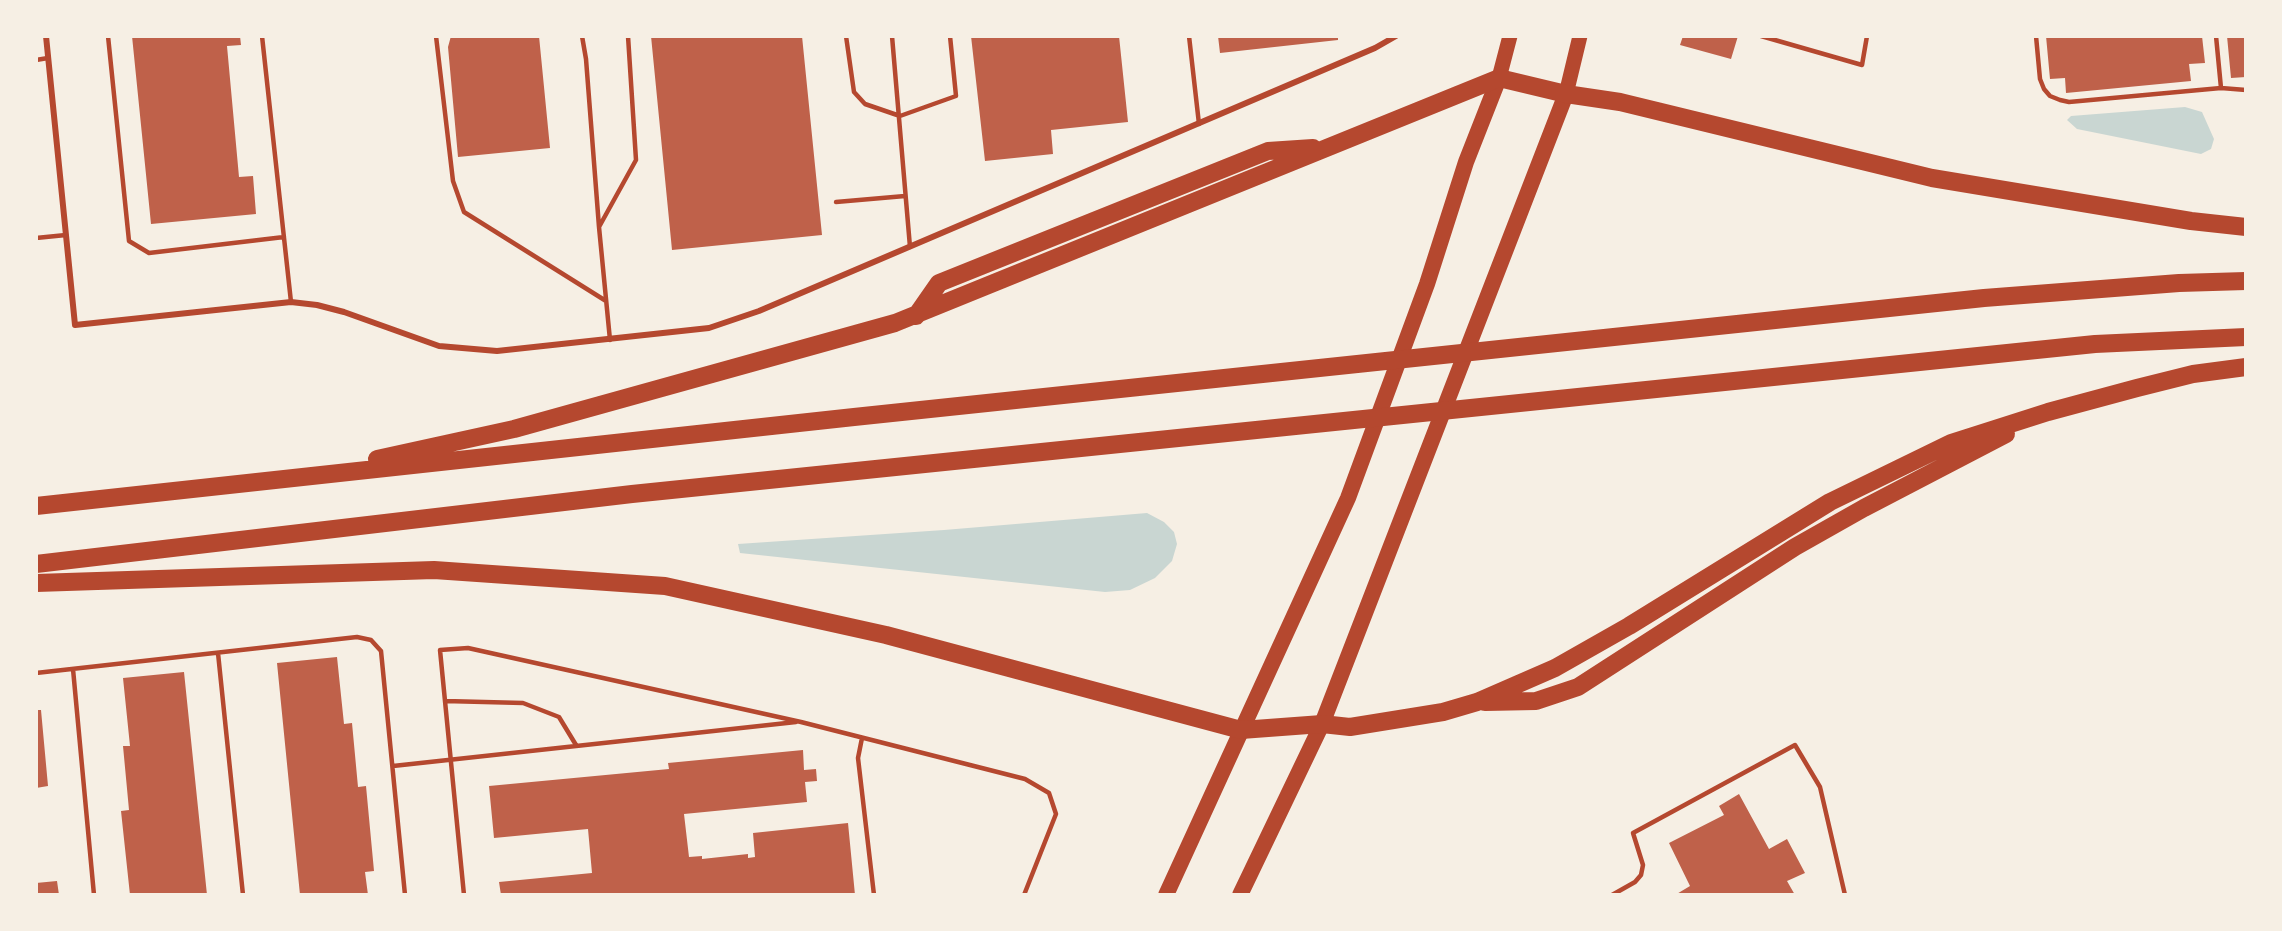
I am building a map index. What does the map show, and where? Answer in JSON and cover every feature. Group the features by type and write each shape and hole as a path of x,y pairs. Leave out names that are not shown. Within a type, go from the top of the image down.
{"highway":[{"path":"1166,895 1348,498 1426,284 1466,162 1499,78"},
{"path":"282,480 514,429 916,316 1499,78 1566,94 1620,102 1932,178 2191,221 2246,227"},
{"path":"1240,895 1322,724 1566,94"},
{"path":"36,506 1983,298 2179,283 2246,281"},
{"path":"36,564 644,492 2095,344 2246,337"},
{"path":"36,583 434,570 665,586 886,635 1241,730 1322,724 1350,727 1443,712 1477,702 1555,669 1830,502 1951,443 2027,419 2193,374 2246,367"},
{"path":"1477,702 1536,702 1578,687 1796,547 1864,507 1998,440 2027,419"}],"main road":[{"path":"1499,78 1510,36"},
{"path":"1566,94 1580,36"}],"street":[{"path":"45,36 75,325 291,302 317,305 344,312 439,346 497,351 709,328 759,311 1376,48 1396,36"}],"lane":[{"path":"108,36 129,241 149,252 284,237"},
{"path":"262,36 291,302"},
{"path":"436,36 453,181 464,212 606,301"},
{"path":"582,36 586,59 610,340"},
{"path":"599,227 636,160 628,36"},
{"path":"846,36 854,92 865,104 900,116 956,96 950,36"},
{"path":"892,36 910,247"},
{"path":"1189,36 1199,124"},
{"path":"1761,36 1862,65 1867,36"},
{"path":"2036,36 2039,72 2044,89 2050,96 2060,100 2069,102 2221,88 2246,90"},
{"path":"2216,36 2221,88"},
{"path":"36,60 48,58"},
{"path":"836,202 905,196"},
{"path":"36,238 66,235"},
{"path":"36,673 357,637 371,640 381,651 405,895"},
{"path":"464,895 440,650 468,648 801,722 1025,778 1049,793 1056,814 1024,895"},
{"path":"218,653 243,895"},
{"path":"73,669 94,895"},
{"path":"444,702 523,703 559,717 576,745"},
{"path":"393,766 801,722"},
{"path":"862,738 858,758 874,895"},
{"path":"1612,895 1635,882 1641,875 1641,857 1633,833 1795,745 1820,788 1845,895"}],"shaded area":[{"path":"2185,107 2202,112 2214,139 2211,149 2201,154 2077,129 2067,120 2071,116"},
{"path":"1147,513 1164,522 1174,532 1177,544 1172,561 1155,578 1130,590 1105,592 740,553 738,544 944,530"}],"building":[{"path":"132,36 240,36 241,45 227,46 239,177 253,176 256,214 151,224"},
{"path":"451,36 539,36 550,148 458,157 448,47"},
{"path":"651,36 802,36 822,235 672,250"},
{"path":"971,36 1119,36 1128,122 1051,130 1053,154 985,161"},
{"path":"1218,36 1338,36 1338,40 1220,53"},
{"path":"1683,36 1738,36 1731,59 1680,45"},
{"path":"2046,36 2202,36 2205,63 2189,64 2191,81 2066,93 2065,78 2050,79"},
{"path":"2227,36 2246,36 2246,77 2231,78"},
{"path":"337,657 344,724 352,723 358,787 366,786 374,871 365,872 368,895 300,895 277,663"},
{"path":"184,672 207,895 130,895 121,811 129,810 123,746 130,746 123,678"},
{"path":"36,710 41,710 48,786 36,788"},
{"path":"803,750 804,770 816,769 817,781 805,782 807,802 684,814 689,857 702,856 702,859 748,854 748,858 755,857 753,833 848,823 855,895 501,895 499,882 592,873 588,829 494,838 489,786 669,769 668,763"},
{"path":"1739,794 1769,849 1787,839 1805,873 1787,881 1795,895 1675,895 1690,886 1669,843 1724,815 1719,806"},
{"path":"57,881 59,895 36,895 36,883"}]}
